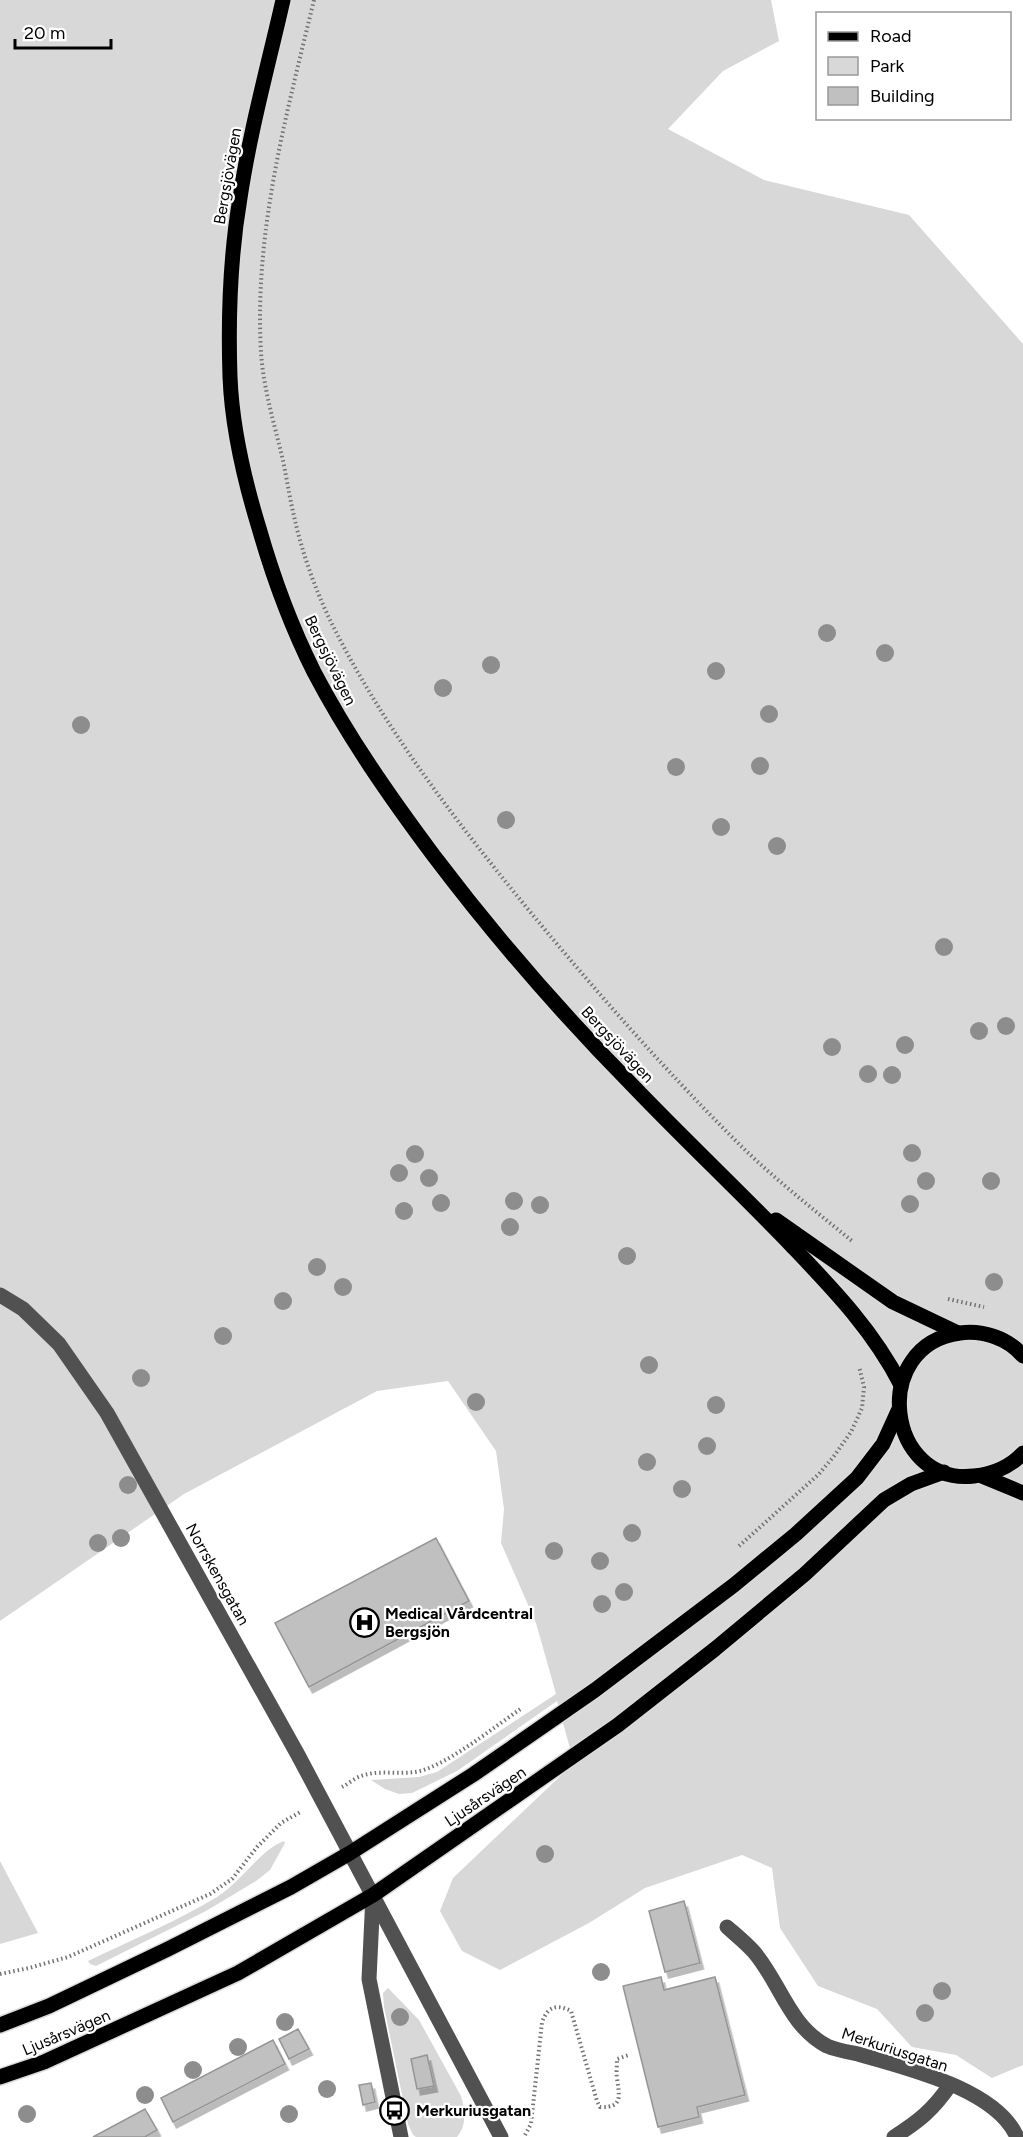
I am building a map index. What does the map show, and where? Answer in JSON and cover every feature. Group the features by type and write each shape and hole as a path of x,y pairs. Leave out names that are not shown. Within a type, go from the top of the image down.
{"main road":[{"name":"Bergsjövägen","path":"283,0 253,126 232,261 229,328 232,397 244,473 267,555 281,596 313,669 358,748 395,803 462,893 544,991 598,1050 747,1199 843,1300 887,1358 901,1384"},
{"name":"Bergsjövägen","path":"747,1199 893,1302 958,1333 971,1332 998,1338 1023,1356"},
{"path":"958,1333 945,1337 922,1351 913,1361 901,1384 898,1411 905,1436 921,1458 944,1472 969,1477 982,1476 1007,1467 1023,1454"},
{"name":"Ljusårsvägen","path":"0,2025 49,2006 291,1887 350,1853 474,1774 595,1690 734,1585 796,1534 857,1478 883,1444 898,1411"},
{"name":"Ljusårsvägen","path":"0,2078 45,2062 238,1972 373,1895 618,1725 715,1649 805,1574 884,1500 911,1484 944,1472"},
{"path":"982,1476 1023,1493"}],"street":[{"name":"Norrskensgatan","path":"0,1295 23,1309 59,1344 107,1413 298,1755 373,1895"},
{"path":"373,1895 369,1979 401,2137"},
{"path":"373,1895 501,2137"},
{"name":"Merkuriusgatan","path":"727,1927 755,1953 791,2013 804,2028 827,2046 926,2075 950,2085 990,2105 1004,2118 1017,2137"},
{"path":"894,2137 919,2122 935,2107 950,2085"}],"path":[{"path":"314,0 291,97 267,216 262,253 261,357 295,520 333,626 394,732 484,856 559,947 737,1142 860,1247"},
{"path":"946,1298 991,1308"},
{"path":"737,1548 819,1474 851,1432 862,1408 864,1387 856,1359"},
{"path":"0,1974 68,1957 210,1894 232,1879 257,1847 281,1823 361,1776 376,1773 407,1774 429,1769 531,1702"},
{"path":"523,2137 531,2124 542,2022 545,2014 552,2008 561,2006 571,2012 600,2107 609,2107 617,2102 621,2095 617,2078 617,2059 629,2055"}],"green space":[{"path":"0,0 771,0 779,41 723,71 668,129 764,180 909,215 1023,344 1023,2065 992,2078 956,2055 912,2047 877,2009 818,1986 780,1928 772,1868 742,1855 645,1888 589,1923 500,1970 462,1951 440,1911 453,1878 574,1763 557,1701 457,1771 412,1793 399,1794 371,1780 419,1777 437,1772 556,1694 536,1623 501,1543 504,1509 496,1451 448,1381 377,1391 184,1494 0,1621"},
{"path":"284,1841 270,1870 256,1881 206,1911 96,1966 88,1961 170,1923 217,1897 235,1883 267,1851"},
{"path":"0,1861 38,1933 0,1944"},
{"path":"388,1988 419,2020 461,2096 464,2117 457,2137 416,2137 413,2135 408,2124 384,2007 383,1993"}],"building":[{"path":"436,1538 469,1601 309,1687 275,1623"},
{"path":"684,1901 700,1963 665,1972 649,1911"},
{"path":"661,1977 664,1990 715,1977 745,2095 697,2107 699,2117 658,2127 623,1986"},
{"path":"298,2029 309,2049 289,2059 279,2039"},
{"path":"273,2040 285,2064 173,2122 161,2098"},
{"path":"427,2055 434,2086 417,2089 411,2059"},
{"path":"371,2083 375,2102 363,2105 359,2085"},
{"path":"145,2109 157,2130 145,2137 93,2137"}],"place":[{"name":"Medical Vårdcentral Bergsjön","path":"364,1622"},
{"name":"Merkuriusgatan","path":"395,2110"}]}
